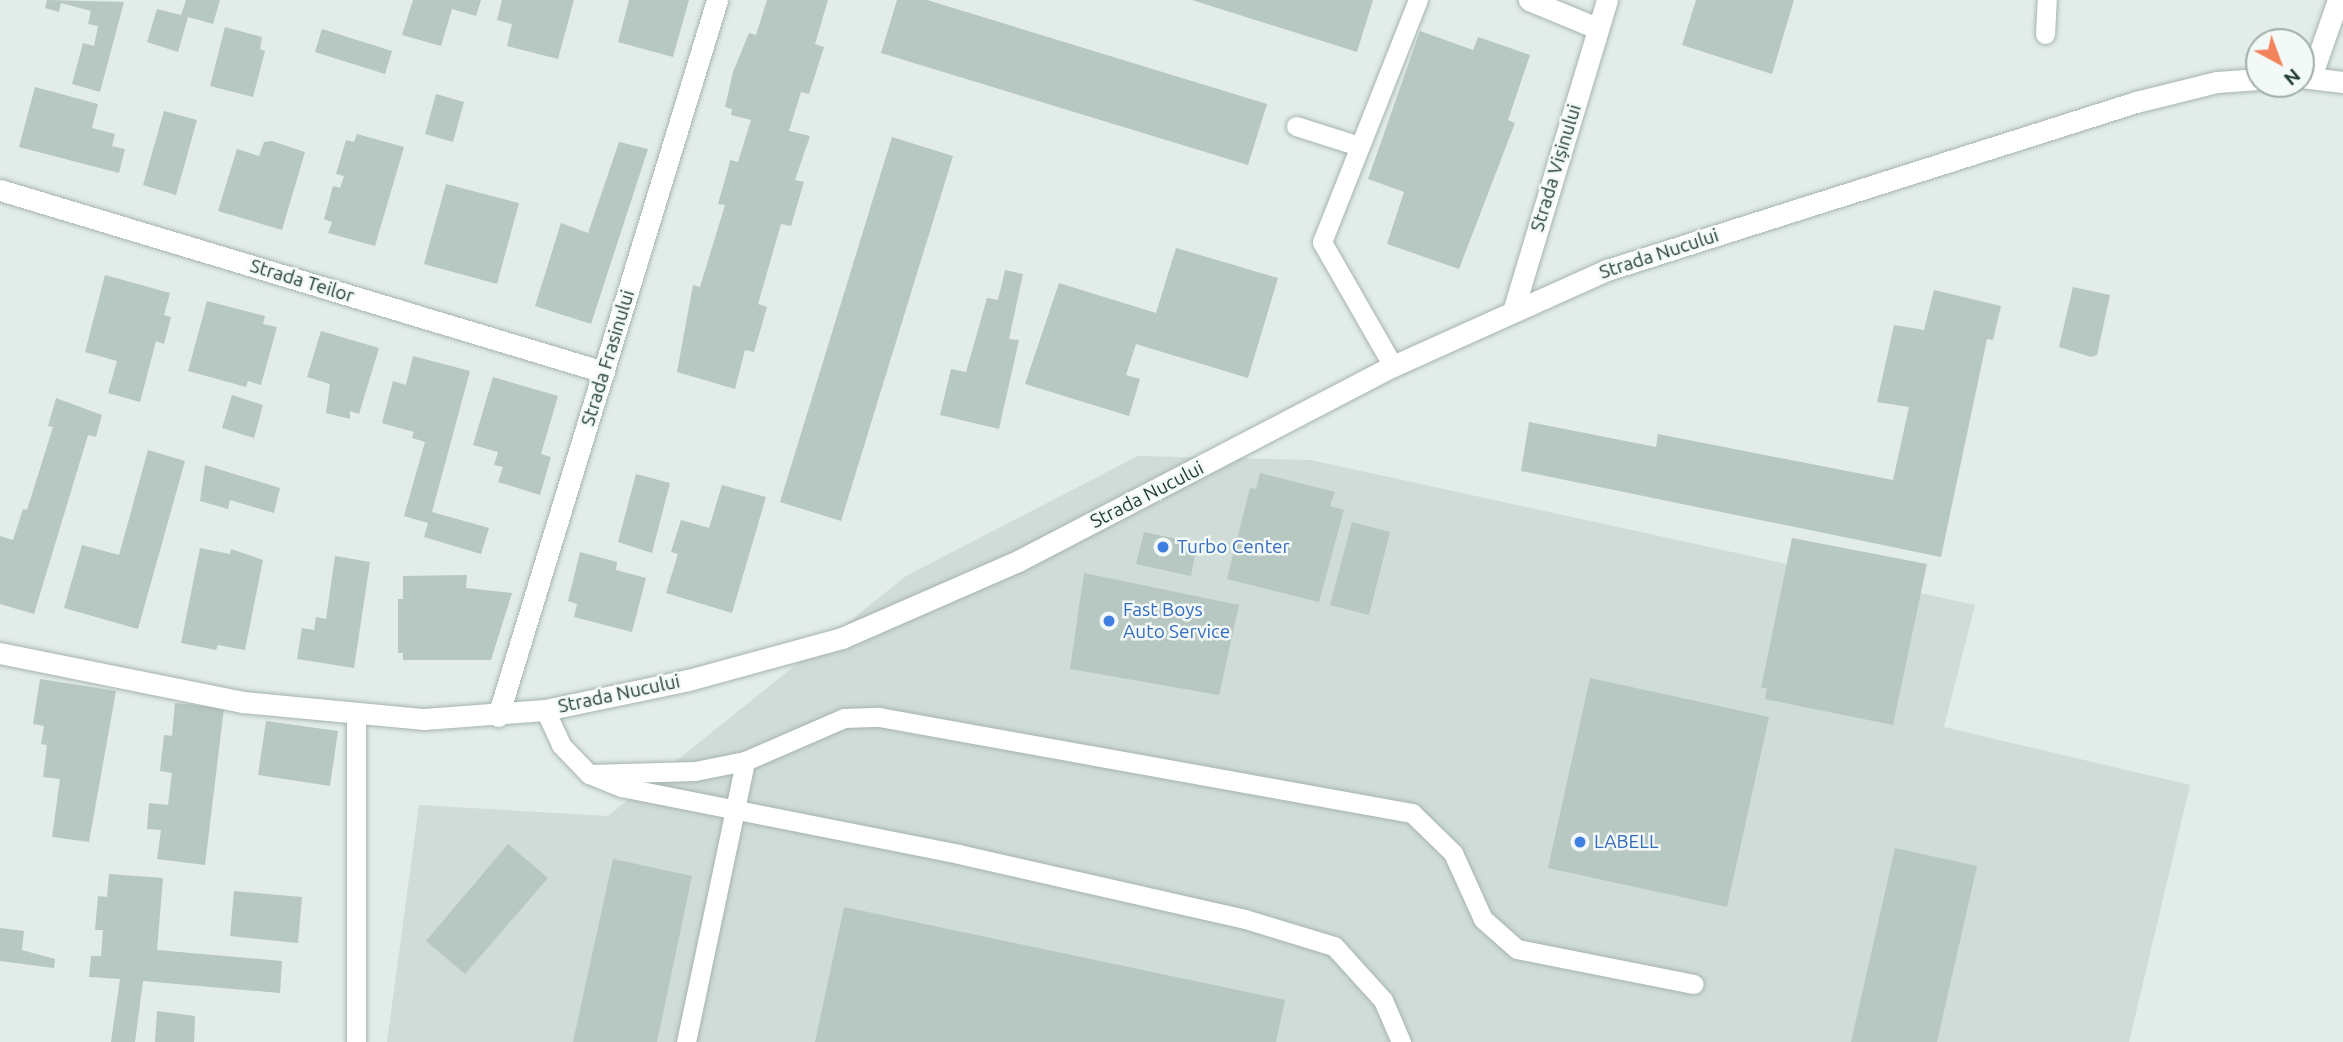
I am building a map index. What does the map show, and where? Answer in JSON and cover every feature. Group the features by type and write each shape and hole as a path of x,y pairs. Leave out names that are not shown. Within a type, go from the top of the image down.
{"street":[{"name":"Strada Frasinului","path":"498,716 717,0"},
{"path":"1530,0 1597,28"},
{"name":"Strada Vișinului","path":"1514,308 1607,0"},
{"path":"2315,55 2338,0"},
{"path":"2315,78 2343,82"},
{"name":"Strada Nucului","path":"0,653 243,702 356,715 424,719 498,716 545,710 688,680 842,638 1018,561 1393,366 1514,308 1607,270 2136,102 2217,82 2245,80"},
{"name":"Strada Teilor","path":"0,190 604,372"}],"lane":[{"path":"1393,366 1322,242 1418,0"},
{"path":"2045,34 2047,0"},
{"path":"1296,127 1359,146"},
{"path":"545,710 561,745 589,774 621,787 1149,898 1334,946 1383,1000 1401,1042"},
{"path":"356,715 356,1042"},
{"path":"589,774 695,771 745,761 844,718 879,717 1412,813 1453,853 1483,919 1517,949 1694,984"},
{"path":"686,1042 745,761"}],"shaded area":[{"path":"1138,456 1311,460 1975,605 1944,727 2190,785 2129,1042 387,1042 419,805 608,816 906,576"}],"building":[{"path":"47,0 124,2 100,92 72,84 83,43 94,46 98,26 88,24 91,11 61,3 59,12 45,8"},
{"path":"186,0 220,0 213,24 188,17 178,52 147,42 157,9 181,15"},
{"path":"413,0 481,0 476,16 452,9 441,46 402,35"},
{"path":"502,0 574,0 558,59 507,46 512,24 497,20"},
{"path":"629,0 689,0 673,57 618,42"},
{"path":"767,0 828,0 815,44 824,47 809,94 801,92 789,131 810,136 795,180 804,182 791,226 781,224 758,304 767,307 754,352 745,350 735,389 677,372 693,285 700,287 725,205 718,204 730,160 738,162 751,120 731,115 732,109 725,107 733,72 749,33 756,35"},
{"path":"897,0 927,0 1267,104 1248,165 881,53"},
{"path":"1192,0 1373,0 1357,52"},
{"path":"1696,0 1794,0 1772,74 1682,45"},
{"path":"225,27 262,37 260,49 265,51 253,97 210,86"},
{"path":"322,29 392,51 385,74 315,52"},
{"path":"1420,31 1473,50 1478,37 1530,55 1508,120 1515,123 1459,269 1387,244 1404,192 1368,179"},
{"path":"35,87 98,104 92,128 115,134 112,146 125,149 119,173 19,147"},
{"path":"436,94 464,102 453,142 425,134"},
{"path":"164,111 197,120 176,195 143,185"},
{"path":"357,134 404,147 375,246 328,233 332,222 324,219 333,186 340,188 344,176 336,174 346,140 354,142"},
{"path":"892,137 953,156 841,521 780,502"},
{"path":"272,141 305,152 282,230 218,211 237,149 259,156 264,142"},
{"path":"619,142 648,149 591,324 535,306 561,223 588,233"},
{"path":"446,184 519,203 497,284 424,264"},
{"path":"1176,248 1278,278 1248,378 1136,344 1126,375 1140,379 1129,416 1025,384 1059,283 1156,313"},
{"path":"1005,270 1023,274 1009,339 1019,340 999,429 940,415 951,369 966,372 987,298 998,300"},
{"path":"105,275 170,293 164,315 171,317 164,344 156,341 140,402 108,393 117,361 85,352"},
{"path":"2073,287 2110,295 2097,355 2091,357 2059,347"},
{"path":"1934,290 2001,306 1993,340 1987,339 1941,557 1521,471 1529,422 1656,447 1658,434 1893,480 1909,407 1877,402 1894,325 1924,330"},
{"path":"207,301 265,316 263,324 277,327 261,385 248,381 246,387 188,371"},
{"path":"321,331 379,348 359,414 350,411 350,419 326,413 330,384 307,377"},
{"path":"413,356 470,371 432,512 489,528 481,554 424,537 428,523 404,516 425,442 412,438 414,432 382,423 393,381 406,385"},
{"path":"493,377 558,396 541,454 551,457 540,495 498,482 503,467 494,465 498,452 473,445"},
{"path":"232,395 263,405 254,438 222,428"},
{"path":"56,398 102,415 96,437 88,435 34,614 0,604 0,536 13,540 23,509 27,510 53,427 48,426"},
{"path":"148,450 185,461 138,629 64,608 82,545 119,555"},
{"path":"205,465 280,488 274,513 230,500 228,509 200,501"},
{"path":"1260,473 1335,492 1330,506 1344,510 1319,602 1227,579 1250,488 1256,489"},
{"path":"636,474 670,483 652,553 618,542"},
{"path":"722,485 766,497 732,613 666,593 678,554 671,552 681,520 709,528"},
{"path":"1352,522 1390,532 1369,615 1330,605"},
{"path":"1144,532 1197,543 1191,576 1136,564"},
{"path":"1792,538 1927,564 1893,725 1765,699 1767,688 1761,688"},
{"path":"200,548 230,554 231,549 263,560 245,650 218,645 216,650 181,643"},
{"path":"580,552 617,562 616,570 646,578 632,632 574,617 577,604 568,601"},
{"path":"335,556 370,562 354,668 297,659 302,628 314,630 316,617 326,619"},
{"path":"1084,573 1239,605 1219,695 1070,669"},
{"path":"467,575 466,588 512,593 491,660 403,660 403,653 398,653 398,599 403,599 403,576"},
{"path":"1590,678 1769,717 1727,907 1548,868"},
{"path":"40,679 116,691 89,842 52,837 60,779 43,777 47,745 41,744 44,726 33,724"},
{"path":"175,703 224,708 205,865 157,859 161,830 147,829 149,803 168,805 172,773 160,771 164,735 172,736"},
{"path":"266,721 338,731 330,786 258,775"},
{"path":"508,844 548,878 465,974 426,941"},
{"path":"1895,848 1977,866 1937,1042 1851,1042"},
{"path":"613,859 692,876 657,1042 573,1042"},
{"path":"109,874 163,878 157,950 282,961 280,993 143,981 135,1042 111,1042 120,979 89,977 91,956 101,956 103,930 95,930 98,896 107,897"},
{"path":"234,891 302,897 298,943 230,936"},
{"path":"844,907 1285,1000 1276,1042 815,1042"},
{"path":"0,928 24,931 22,950 55,959 54,968 0,961"},
{"path":"157,1011 195,1016 194,1042 155,1042"}],"place":[{"name":"Turbo Center","path":"1163,547"},
{"name":"Fast Boys Auto Service","path":"1109,621"},
{"name":"LABELL","path":"1580,842"}]}
